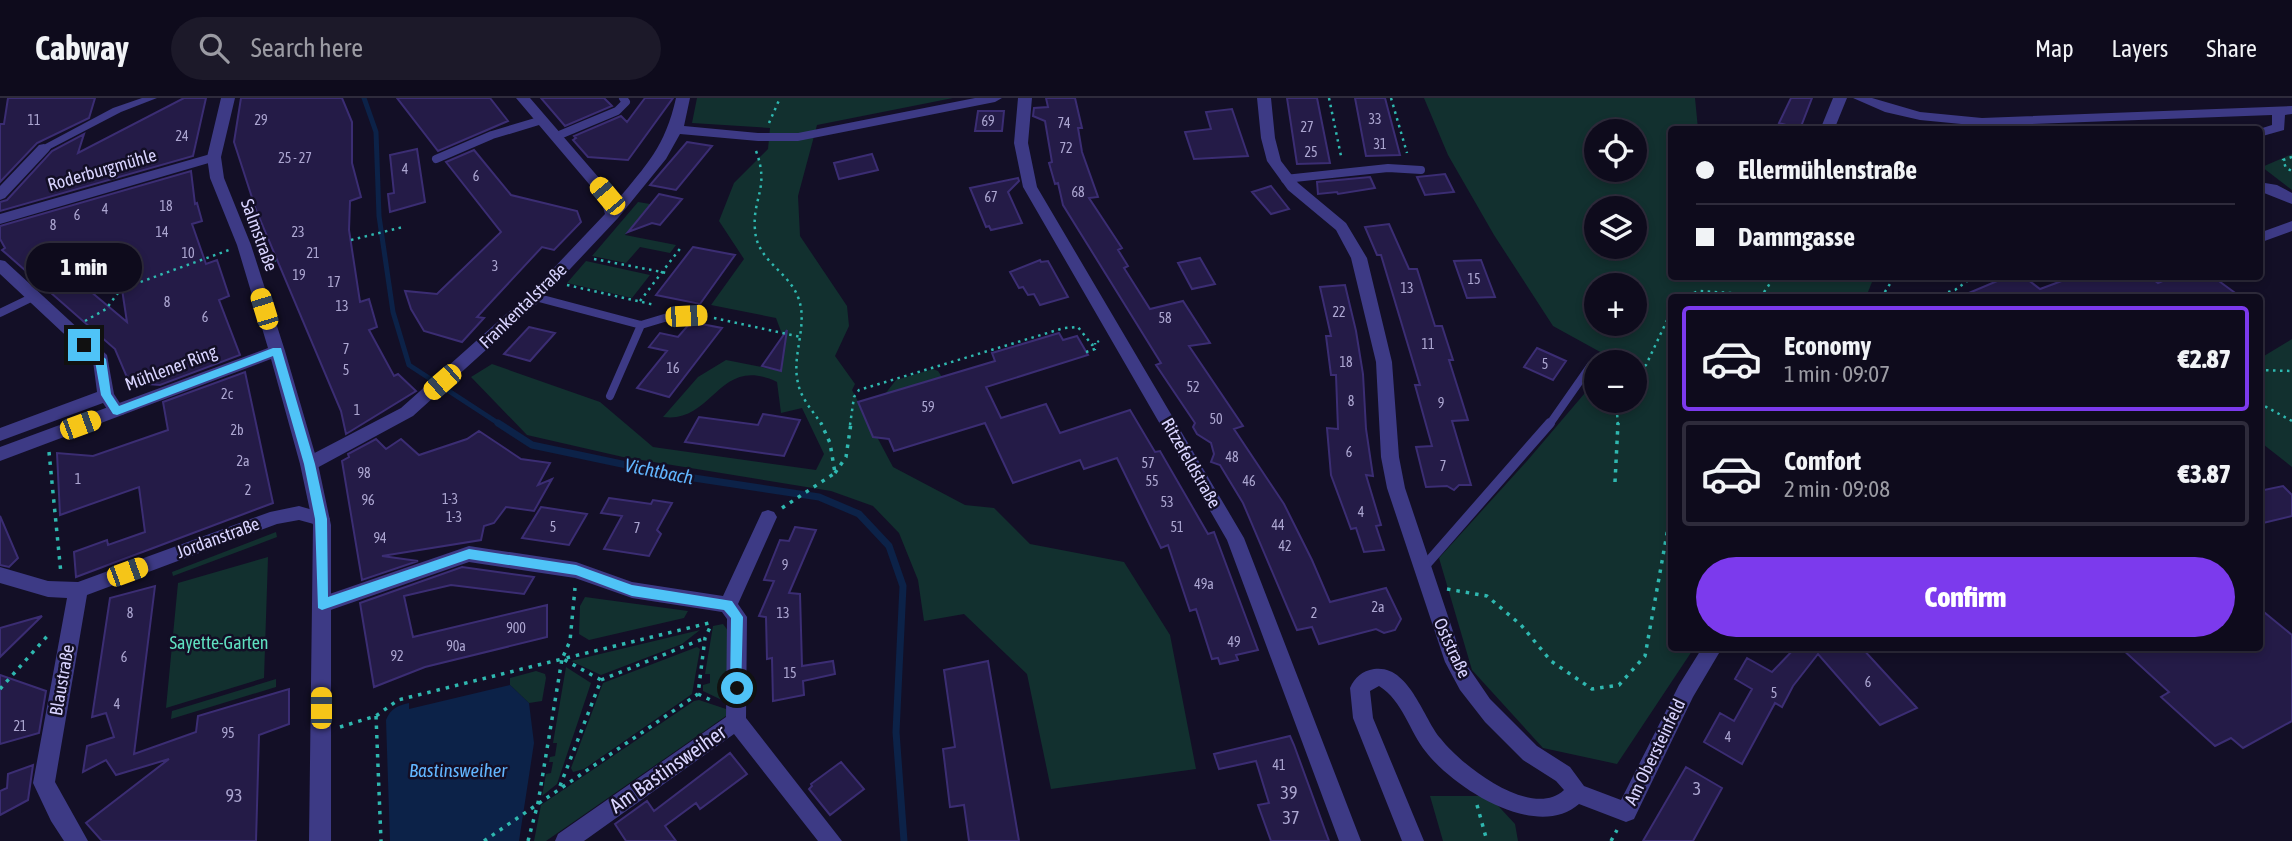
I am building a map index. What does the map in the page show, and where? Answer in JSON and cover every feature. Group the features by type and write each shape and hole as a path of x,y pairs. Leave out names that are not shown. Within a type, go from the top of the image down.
{"street":[{"path":"0,195 44,148 117,110 152,98"},
{"name":"Salmstraße","path":"228,98 214,157 217,178 244,245 277,351 310,464 321,519 320,841"},
{"path":"523,98 607,196 612,215"},
{"name":"Frankentalstraße","path":"310,464 407,412 535,297 612,215 661,156 676,129 684,98"},
{"path":"676,129 758,137 798,137 995,98"},
{"name":"Ritzefeldstraße","path":"1025,98 1019,142 1022,166 1030,187 1235,538 1350,841"},
{"name":"Oststraße","path":"1264,98 1269,150 1285,179 1342,225 1353,240 1371,295 1387,378 1390,458 1401,509 1438,623 1461,673 1483,705 1531,754 1567,777 1573,783 1576,793"},
{"path":"1829,126 1840,98"},
{"path":"1860,98 1880,107 1947,121 1999,122 2285,111 2278,127 2263,131"},
{"name":"Roderburgmühle","path":"0,219 214,157"},
{"path":"2263,187 2272,188 2292,199"},
{"path":"2263,237 2292,226"},
{"path":"0,265 8,281 33,298 100,359 106,395 117,411"},
{"name":"Mühlener Ring","path":"0,454 277,351"},
{"path":"0,435 106,395"},
{"name":"Jordanstraße","path":"70,590 276,517 299,513 321,519"},
{"path":"768,517 732,611 736,721 831,841"},
{"path":"322,605 469,554 576,570 632,590 732,611"},
{"path":"14,576 48,589 70,590"},
{"name":"Blaustraße","path":"70,590 44,783 59,814 77,841"},
{"name":"Am Obersteinfeld","path":"1576,793 1626,812 1686,691 1711,651"},
{"path":"1413,841 1363,718 1360,688 1367,679 1381,677 1399,689 1434,747 1476,782 1508,802 1528,810 1562,808 1570,803 1576,793"},
{"name":"Am Bastinsweiher","path":"566,841 736,721"}],"lane":[{"path":"556,136 617,111 626,102 623,98"},
{"path":"436,159 492,135 542,120"},
{"path":"1285,179 1388,167 1421,170"},
{"path":"535,297 641,325 671,316 701,315"},
{"path":"0,313 33,298"},
{"path":"610,396 641,325"},
{"path":"1425,578 1559,411 1584,375"}],"path":[{"path":"779,98 769,123 758,137 754,148 764,168 764,185 753,219 757,245 797,293 801,337 795,370 799,392 825,428 832,445 835,473"},
{"path":"1329,98 1341,156"},
{"path":"1391,98 1407,153"},
{"path":"2292,157 2283,160 2286,168 2292,171"},
{"path":"352,240 403,227"},
{"path":"68,331 106,309 121,289 244,245"},
{"path":"640,302 682,246"},
{"path":"575,255 664,273"},
{"path":"1942,294 1955,290 1969,280"},
{"path":"550,281 664,307"},
{"path":"1691,294 1699,291 1736,294"},
{"path":"701,315 801,337"},
{"path":"1647,363 1668,318"},
{"path":"790,503 835,473 846,457 854,397 859,390 1064,328 1078,327 1092,345 1100,342 1094,333"},
{"path":"1086,352 1095,349 1095,344"},
{"path":"2263,370 2292,371"},
{"path":"2263,405 2292,421"},
{"path":"1615,482 1619,413"},
{"path":"47,437 70,590"},
{"path":"1425,578 1487,596 1521,625 1551,661 1592,689 1619,685 1645,656 1668,528"},
{"path":"527,841 538,803 562,659 570,641 576,570"},
{"path":"321,733 376,716 398,700 712,622 732,611"},
{"path":"484,841 698,694 705,638 712,622"},
{"path":"0,689 56,624"},
{"path":"559,788 601,680 705,638"},
{"path":"562,659 601,680"},
{"path":"376,716 380,841"},
{"path":"1476,782 1475,801 1487,841"}],"green space":[{"path":"697,98 953,98 817,125 798,196 800,236 847,306 849,326 835,356 855,384 852,390 893,467 965,505 994,508 1030,544 1124,562 1170,635 1196,769 1051,789 1027,674 964,614 924,621 918,580 899,533 873,506 831,491 623,457 527,435 471,377 492,364 600,402 653,447 816,470 824,454 802,408 781,413 777,382 757,376 741,377 728,383 694,411 680,416 663,417 698,377 726,360 781,371 785,342 776,318 711,305 744,259 719,221 734,183 768,149 770,128 692,123"},
{"path":"1424,98 1695,98 1698,126 1668,126 1668,280 1873,280 1867,294 1668,294 1668,651 1692,651 1617,764 1543,748 1472,670 1439,558 1584,394 1584,413 1647,413 1647,350 1597,350 1553,326 1494,235 1448,155"},
{"path":"2292,154 2292,190 2263,168"},
{"path":"638,202 650,204 625,235 676,245 670,253 640,247 626,263 592,256"},
{"path":"586,261 650,275 632,298 567,283"},
{"path":"2292,339 2292,467 2263,444 2263,357"},
{"path":"933,369 942,377 885,394 896,380"},
{"path":"276,532 277,537 173,576 172,572"},
{"name":"Sayette-Garten","path":"268,557 264,678 166,708 178,583"},
{"path":"585,597 688,611 684,618 589,640 579,634 580,606"},
{"path":"723,624 729,632 728,703 703,691 703,685 710,683 710,674 705,674 713,626"},
{"path":"700,630 682,644 601,675 571,661"},
{"path":"697,647 700,649 692,694 584,769 573,772 571,768 603,683"},
{"path":"566,667 591,683 557,784 542,796 546,774 551,773 553,762 549,762 550,757 555,756 557,743 553,743"},
{"path":"536,671 545,674 546,678 542,701 529,703 510,685 510,678"},
{"path":"276,679 276,687 171,719 172,711"},
{"path":"699,700 726,709 726,716 546,841 534,841 541,805"},
{"path":"1430,796 1489,796 1515,824 1518,841 1443,841"}],"water":[{"name":"Bastinsweiher","path":"510,685 529,703 534,743 519,841 390,841 386,720 392,710 409,703 409,709"}],"building":[{"path":"8,98 95,98 89,118 37,143 0,182 0,124 4,124"},
{"path":"184,98 206,98 193,156 0,211 0,202 7,200 52,151 84,134 78,153"},
{"path":"241,98 342,98 352,122 352,163 361,197 350,201 349,230 360,302 369,299 377,327 369,330 394,376 398,374 416,391 346,434 341,411 256,210 234,142"},
{"path":"397,98 490,98 508,121 438,151"},
{"path":"541,98 604,98 612,106 565,126"},
{"path":"645,98 673,98 628,160 588,157 573,140 576,138 574,136 621,116 627,122"},
{"path":"1046,98 1075,98 1082,128 1078,128 1082,152 1098,197 1089,198 1122,248 1118,250 1128,266 1124,268 1150,309 1183,301 1210,343 1189,346 1243,426 1234,429 1284,504 1330,602 1386,588 1401,619 1395,630 1384,633 1376,629 1319,644 1312,627 1297,630 1243,503 1220,465 1211,462 1214,454 1211,443 1197,434 1193,427 1195,423 1156,365 1161,363 1063,205 1058,183 1055,184 1049,163 1052,162 1045,121 1033,116 1034,108 1048,107"},
{"path":"1287,98 1317,98 1330,163 1297,164"},
{"path":"1355,98 1385,98 1400,155 1366,156"},
{"path":"1791,98 1812,98 1801,126 1779,123"},
{"path":"1232,109 1248,156 1194,159 1185,132 1211,129 1206,112"},
{"path":"978,111 1004,111 1002,131 975,131"},
{"path":"687,142 712,146 676,190 650,185"},
{"path":"417,149 425,202 390,212 388,194 394,193 390,155"},
{"path":"474,150 511,195 577,211 581,222 554,250 542,247 477,317 484,318 462,342 424,331 411,309 405,291 437,294 501,232 446,162"},
{"path":"872,154 878,170 839,179 834,163"},
{"path":"191,171 195,204 197,203 202,221 192,224 206,264 217,260 229,296 219,300 240,355 160,385 134,383 126,375 115,349 2,250 5,248 0,239 0,226","holes":["118,263 127,322 71,275"]},
{"path":"1445,174 1454,192 1425,195 1417,177"},
{"path":"1370,177 1375,188 1318,194 1317,182"},
{"path":"1018,178 1019,181 1008,192 1022,223 991,230 989,226 986,227 970,188"},
{"path":"1271,186 1289,209 1271,214 1252,192"},
{"path":"659,194 682,199 660,225 652,223 628,232"},
{"path":"1389,224 1409,269 1417,269 1435,326 1442,326 1453,360 1449,360 1468,420 1452,421 1471,485 1459,485 1454,490 1447,486 1426,487 1416,447 1432,446 1415,385 1420,385 1381,255 1377,255 1365,227"},
{"path":"693,247 735,255 700,304 656,295"},
{"path":"1200,258 1215,284 1192,289 1178,263"},
{"path":"1040,260 1048,261 1068,297 1040,305 1034,294 1028,295 1023,287 1019,288 1010,272"},
{"path":"1481,260 1495,297 1467,298 1454,261"},
{"path":"2000,280 2028,280 2040,289 2064,280 2154,280 2158,283 2165,280 2217,280 2237,294 1966,294"},
{"path":"1345,285 1363,374 1366,429 1373,476 1366,475 1381,525 1376,526 1384,550 1364,552 1356,528 1351,529 1331,475 1327,428 1338,429 1336,375 1331,375 1326,336 1331,336 1320,287"},
{"path":"691,322 722,328 669,397 637,388 667,351 649,347 660,333 678,337"},
{"path":"529,327 555,333 530,361 504,354"},
{"path":"787,330 781,371 762,366"},
{"path":"1059,333 1063,340 1077,336 1088,355 986,387 1001,418 1046,404 1060,433 1130,410 1155,452 1160,451 1208,534 1214,532 1258,650 1236,655 1238,660 1220,664 1218,658 1212,659 1196,609 1190,611 1168,545 1161,548 1117,458 1084,469 1080,460 1013,483 985,423 894,451 889,439 873,437 858,402 995,361 992,353"},
{"path":"1537,348 1566,361 1553,380 1524,367"},
{"path":"245,372 273,503 76,577 74,552 107,540 108,545 145,532 139,487 60,515 57,453 93,456 168,430 163,402"},
{"path":"763,414 800,420 784,456 685,442 699,417 758,425"},
{"path":"479,431 521,459 550,463 538,485 552,479 534,511 506,507 494,523 484,526 481,540 382,556 418,561 362,580 342,461 349,457 348,454 376,439 386,449 401,439 419,455 467,439"},
{"path":"2283,486 2292,495 2292,516 2263,523 2263,490"},
{"path":"609,498 651,504 653,500 672,503 657,530 661,534 649,556 604,549 622,516 601,513"},
{"path":"541,507 587,514 569,545 522,538"},
{"path":"0,516 18,558 9,567 0,565"},
{"path":"795,527 816,530 789,593 800,594 802,666 833,661 835,674 803,681 804,695 773,701 772,658 767,659 766,617 759,616 774,581 764,580 780,540 789,541"},
{"path":"462,567 534,577 524,594 451,585 404,596 413,637 547,605 547,637 425,667 374,687 360,603"},
{"path":"155,586 134,754 196,732 198,716 289,689 289,724 259,735 256,841 102,841 86,823 169,759 116,775 106,760 83,772 87,746 114,737 106,713 92,717 110,598"},
{"path":"2263,611 2292,635 2292,721 2243,748 2231,738 2215,746 2161,697 2169,692 2124,651 2263,651"},
{"path":"42,616 0,657 0,628"},
{"path":"1792,651 1865,651 1917,708 1880,725 1818,654 1793,686 1782,707 1775,703 1742,764 1704,742 1720,713 1734,721 1752,689 1735,679 1747,658 1772,672"},
{"path":"988,661 1019,841 969,841 964,805 950,807 943,749 955,747 944,670"},
{"path":"0,675 46,691 39,733 0,744"},
{"path":"1290,736 1329,841 1271,841 1258,805 1269,803 1256,761 1219,769 1214,754"},
{"path":"730,753 747,774 700,809 696,803 665,826 676,841 626,841 615,824 647,801 654,811"},
{"path":"841,762 864,789 830,815 809,789 811,784"},
{"path":"33,765 28,800 0,815 0,791 7,788 8,774"},
{"path":"1686,767 1722,788 1693,841 1643,841"}],"waterway":[{"name":"Vichtbach","path":"364,98 376,132 379,216 393,312 409,365 501,425"},
{"name":"Vichtbach","path":"498,423 532,445 674,475 819,497 859,514 889,546 903,586 896,732 904,841"}],"route":[{"path":"84,345 100,359 106,395 117,411 277,351 310,464 321,519 322,605 469,554 576,570 632,590 728,605 737,617 737,688"}]}
